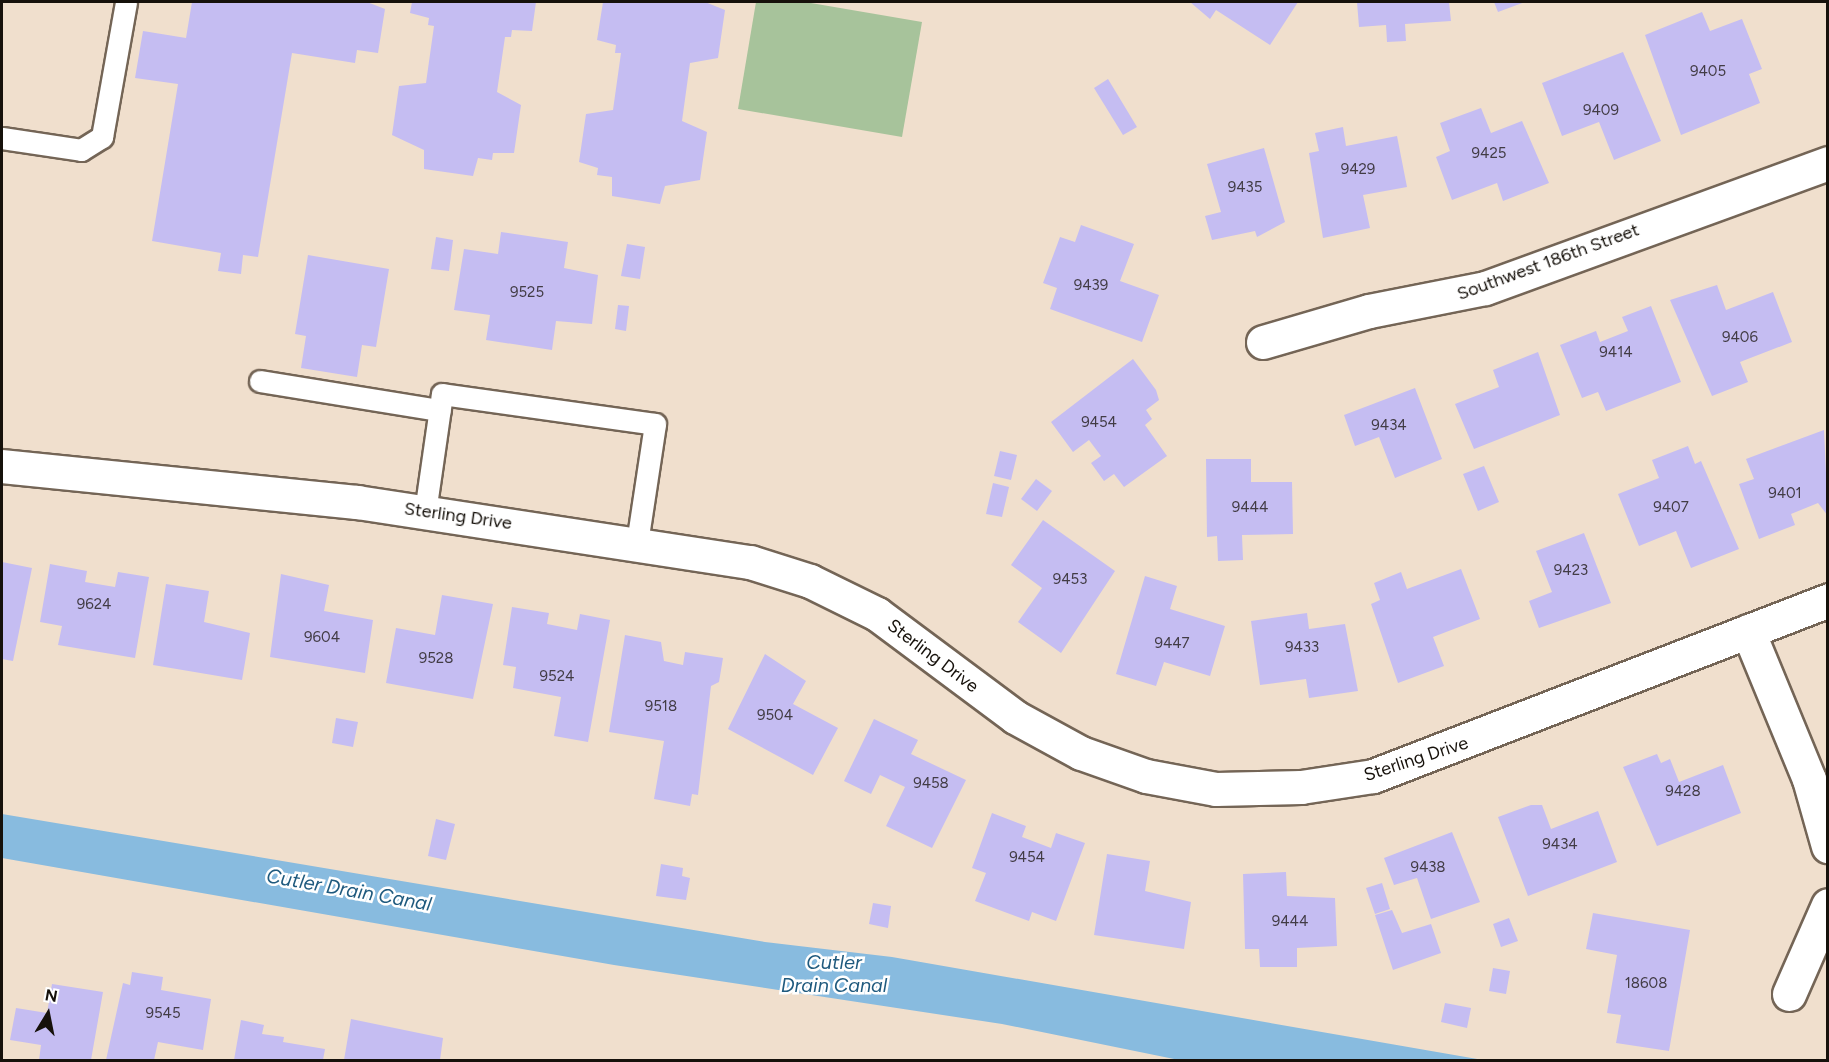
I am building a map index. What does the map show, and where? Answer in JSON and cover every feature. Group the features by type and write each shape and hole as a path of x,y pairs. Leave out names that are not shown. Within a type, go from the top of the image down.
{"street":[{"name":"Southwest 186th Street","path":"1263,342 1369,311 1485,288 1827,163"},
{"name":"Sterling Drive","path":"2,466 425,512 713,553 810,581 877,614 1046,736 1146,776 1216,789 1301,787 1373,776 1827,600"},
{"path":"1748,631 1809,779 1827,846"},
{"path":"1789,994 1827,905"}],"lane":[{"path":"2,138 81,150 102,137 126,2"},
{"path":"260,381 440,410"},
{"path":"425,512 442,394 656,424 637,543"}],"green space":[{"path":"756,2 805,2 922,22 902,137 738,109"}],"water":[{"name":"Cutler Drain Canal","path":"2,814 765,942 892,957 1483,1060 1179,1060 1002,1024 614,965 2,858"}],"building":[{"path":"192,2 367,2 385,9 378,53 357,50 355,63 292,53 258,257 243,255 241,274 218,271 221,253 152,241 178,84 135,78 143,31 186,38"},
{"path":"412,2 536,2 532,31 512,30 511,37 505,37 497,92 521,105 514,153 493,153 492,160 478,158 473,176 424,169 424,150 392,135 399,86 426,83 434,26 428,25 429,18 410,13"},
{"path":"603,2 705,2 725,10 718,58 690,63 682,121 707,132 700,180 665,186 660,204 612,196 612,177 597,175 598,168 579,162 586,114 613,110 621,53 615,53 616,45 597,40"},
{"path":"1190,2 1298,2 1270,45 1216,10 1210,19"},
{"path":"1357,2 1449,2 1451,21 1405,24 1406,41 1387,42 1386,25 1359,27"},
{"path":"1494,2 1525,2 1498,12"},
{"path":"1702,12 1710,31 1742,19 1762,69 1749,74 1760,103 1681,135 1645,35"},
{"path":"1623,52 1661,141 1614,160 1599,122 1562,136 1542,83"},
{"path":"1108,79 1137,127 1123,135 1094,88"},
{"path":"1481,108 1491,133 1522,121 1549,183 1503,201 1497,183 1452,200 1436,157 1450,151 1440,123"},
{"path":"1343,127 1346,146 1397,136 1407,187 1363,195 1370,228 1323,238 1309,153 1319,151 1315,133"},
{"path":"1264,148 1285,222 1257,237 1255,231 1212,240 1205,216 1221,212 1207,164"},
{"path":"1081,225 1134,244 1120,281 1159,295 1142,342 1050,309 1057,288 1043,283 1060,237 1075,242"},
{"path":"501,232 568,242 564,268 598,275 592,324 556,321 552,350 486,340 490,315 454,310 464,249 498,254"},
{"path":"436,237 453,240 449,271 431,269"},
{"path":"627,244 645,247 640,279 621,276"},
{"path":"308,255 389,269 376,347 362,345 357,377 301,368 306,336 295,334"},
{"path":"1717,285 1726,310 1773,292 1792,342 1740,362 1748,382 1712,396 1670,300"},
{"path":"618,305 629,306 626,331 615,329"},
{"path":"1651,306 1681,382 1606,411 1598,392 1582,398 1560,345 1596,331 1600,342 1628,331 1622,317"},
{"path":"1538,352 1560,415 1474,449 1455,404 1499,387 1493,370"},
{"path":"1133,359 1156,390 1159,400 1146,410 1152,419 1145,425 1167,456 1124,487 1114,474 1104,481 1091,463 1101,456 1089,440 1073,452 1051,422"},
{"path":"1415,388 1442,459 1395,478 1379,437 1355,446 1344,415"},
{"path":"1824,430 1828,516 1818,503 1791,514 1795,525 1759,539 1739,484 1754,479 1746,459"},
{"path":"1688,446 1695,464 1701,461 1739,549 1691,568 1676,531 1639,546 1618,494 1659,478 1652,460"},
{"path":"1000,451 1017,455 1011,480 994,476"},
{"path":"1206,459 1251,459 1251,482 1292,482 1293,534 1242,535 1243,560 1218,561 1217,536 1207,537"},
{"path":"1484,466 1499,502 1478,511 1463,474"},
{"path":"1036,479 1052,491 1037,511 1021,499"},
{"path":"993,483 1009,487 1002,517 986,514"},
{"path":"1043,520 1115,571 1061,653 1018,622 1042,588 1011,565"},
{"path":"1584,533 1611,603 1539,628 1529,601 1552,592 1536,551"},
{"path":"2,562 32,568 13,661 2,659"},
{"path":"50,564 87,571 85,582 115,587 118,572 149,577 135,658 58,645 62,626 40,622"},
{"path":"1461,569 1480,619 1433,637 1444,666 1398,683 1371,604 1380,600 1374,583 1401,572 1407,589"},
{"path":"281,574 329,585 324,611 373,620 365,673 270,657"},
{"path":"1145,576 1177,586 1170,609 1225,626 1210,676 1164,662 1156,686 1116,674"},
{"path":"166,584 209,591 204,622 250,633 242,680 153,665"},
{"path":"442,595 493,604 473,699 386,683 396,628 435,635"},
{"path":"512,607 549,613 547,624 577,630 580,614 610,620 588,742 554,736 561,697 513,688 516,667 503,665"},
{"path":"1307,613 1309,629 1345,624 1358,691 1309,698 1306,679 1260,685 1251,621"},
{"path":"625,635 661,642 664,661 683,665 685,652 723,658 719,682 711,686 698,795 692,794 690,806 654,799 664,741 609,732"},
{"path":"765,654 806,681 793,704 838,728 813,775 728,729"},
{"path":"336,718 358,722 353,747 332,743"},
{"path":"874,719 918,740 911,754 966,780 932,848 886,826 905,787 880,775 871,794 844,781"},
{"path":"1657,754 1661,763 1670,759 1679,782 1723,765 1741,813 1657,846 1623,767"},
{"path":"1531,805 1542,805 1551,829 1598,811 1617,862 1528,896 1498,817"},
{"path":"992,813 1026,826 1022,837 1051,848 1056,833 1085,843 1056,921 1032,912 1029,921 975,901 986,873 972,868"},
{"path":"436,819 455,824 446,860 428,856"},
{"path":"1452,832 1480,902 1431,919 1417,878 1394,885 1384,858"},
{"path":"1107,854 1150,861 1145,891 1191,902 1184,949 1094,935"},
{"path":"661,864 683,868 682,876 690,878 686,900 656,896"},
{"path":"1286,872 1287,896 1335,898 1337,946 1297,948 1297,967 1260,967 1259,949 1245,949 1243,874"},
{"path":"1382,883 1390,909 1375,914 1366,888"},
{"path":"873,903 891,906 888,928 869,924"},
{"path":"1392,910 1402,933 1431,924 1441,953 1393,970 1375,915"},
{"path":"1593,913 1690,930 1669,1051 1616,1043 1621,1015 1607,1013 1617,955 1586,949"},
{"path":"1509,918 1518,941 1501,947 1493,924"},
{"path":"1493,968 1510,971 1506,994 1489,991"},
{"path":"132,972 163,977 161,990 211,999 203,1050 158,1042 154,1060 106,1060 123,983 130,985"},
{"path":"52,984 103,992 91,1060 39,1060 41,1045 10,1040 16,1008 47,1013"},
{"path":"1445,1003 1471,1008 1467,1028 1441,1022"},
{"path":"351,1019 443,1038 440,1060 344,1060"},
{"path":"241,1020 264,1025 262,1034 284,1037 283,1042 325,1049 323,1060 234,1060"}]}
